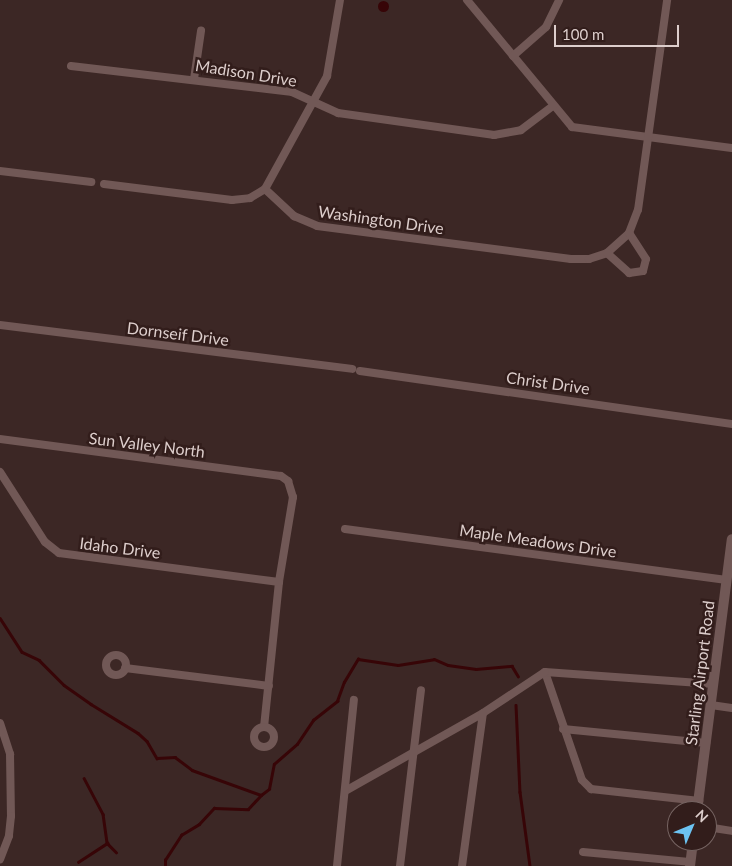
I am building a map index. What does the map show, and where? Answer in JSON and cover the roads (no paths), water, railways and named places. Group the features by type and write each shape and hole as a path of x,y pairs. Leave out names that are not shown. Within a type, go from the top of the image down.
{"street":[{"path":"104,184 232,200 250,198 266,190 314,102 331,63 340,0"},
{"path":"467,0 553,106 576,128 732,148"},
{"path":"513,56 546,27 559,0"},
{"path":"629,233 646,259 643,271 629,273 607,253 629,233 640,201 668,0"},
{"path":"194,79 201,31"},
{"name":"Madison Drive","path":"71,66 292,92 338,113 502,135 521,130 553,106"},
{"path":"0,170 91,182"},
{"name":"Washington Drive","path":"266,190 294,216 317,226 571,259 589,259 607,253"},
{"name":"Dornseif Drive","path":"0,325 356,370"},
{"name":"Christ Drive","path":"356,370 732,424"},
{"name":"Sun Valley North","path":"0,440 281,476 288,482 292,497 279,582"},
{"name":"Idaho Drive","path":"0,472 45,542 58,553 279,582"},
{"name":"Maple Meadows Drive","path":"345,529 728,587"},
{"name":"Starling Airport Road","path":"699,801 728,587 732,539"},
{"path":"264,726 279,582"},
{"path":"125,668 269,686"},
{"path":"347,790 483,713 545,672 714,684"},
{"path":"545,672 582,780 592,789 667,801"},
{"path":"400,866 421,690"},
{"path":"337,866 347,790 354,700"},
{"path":"711,704 732,708"},
{"path":"462,866 483,713"},
{"path":"0,723 10,754 11,816 9,836 0,859"},
{"path":"563,729 706,743"},
{"path":"717,829 732,831"},
{"path":"583,852 690,864 692,851"}],"waterway":[{"path":"0,618 22,652 39,660 64,685 138,733 147,741 157,758 175,757 192,770 261,795 269,789 274,764 297,744 313,720 337,701 344,682 358,659 398,665 434,659 448,665 476,669 512,666 518,676"},
{"path":"516,705 520,792 530,866"},
{"path":"84,778 103,814 107,843 116,852"},
{"path":"165,866 165,860 181,835 199,824 214,808 248,809 261,795"},
{"path":"78,862 107,843"}]}
